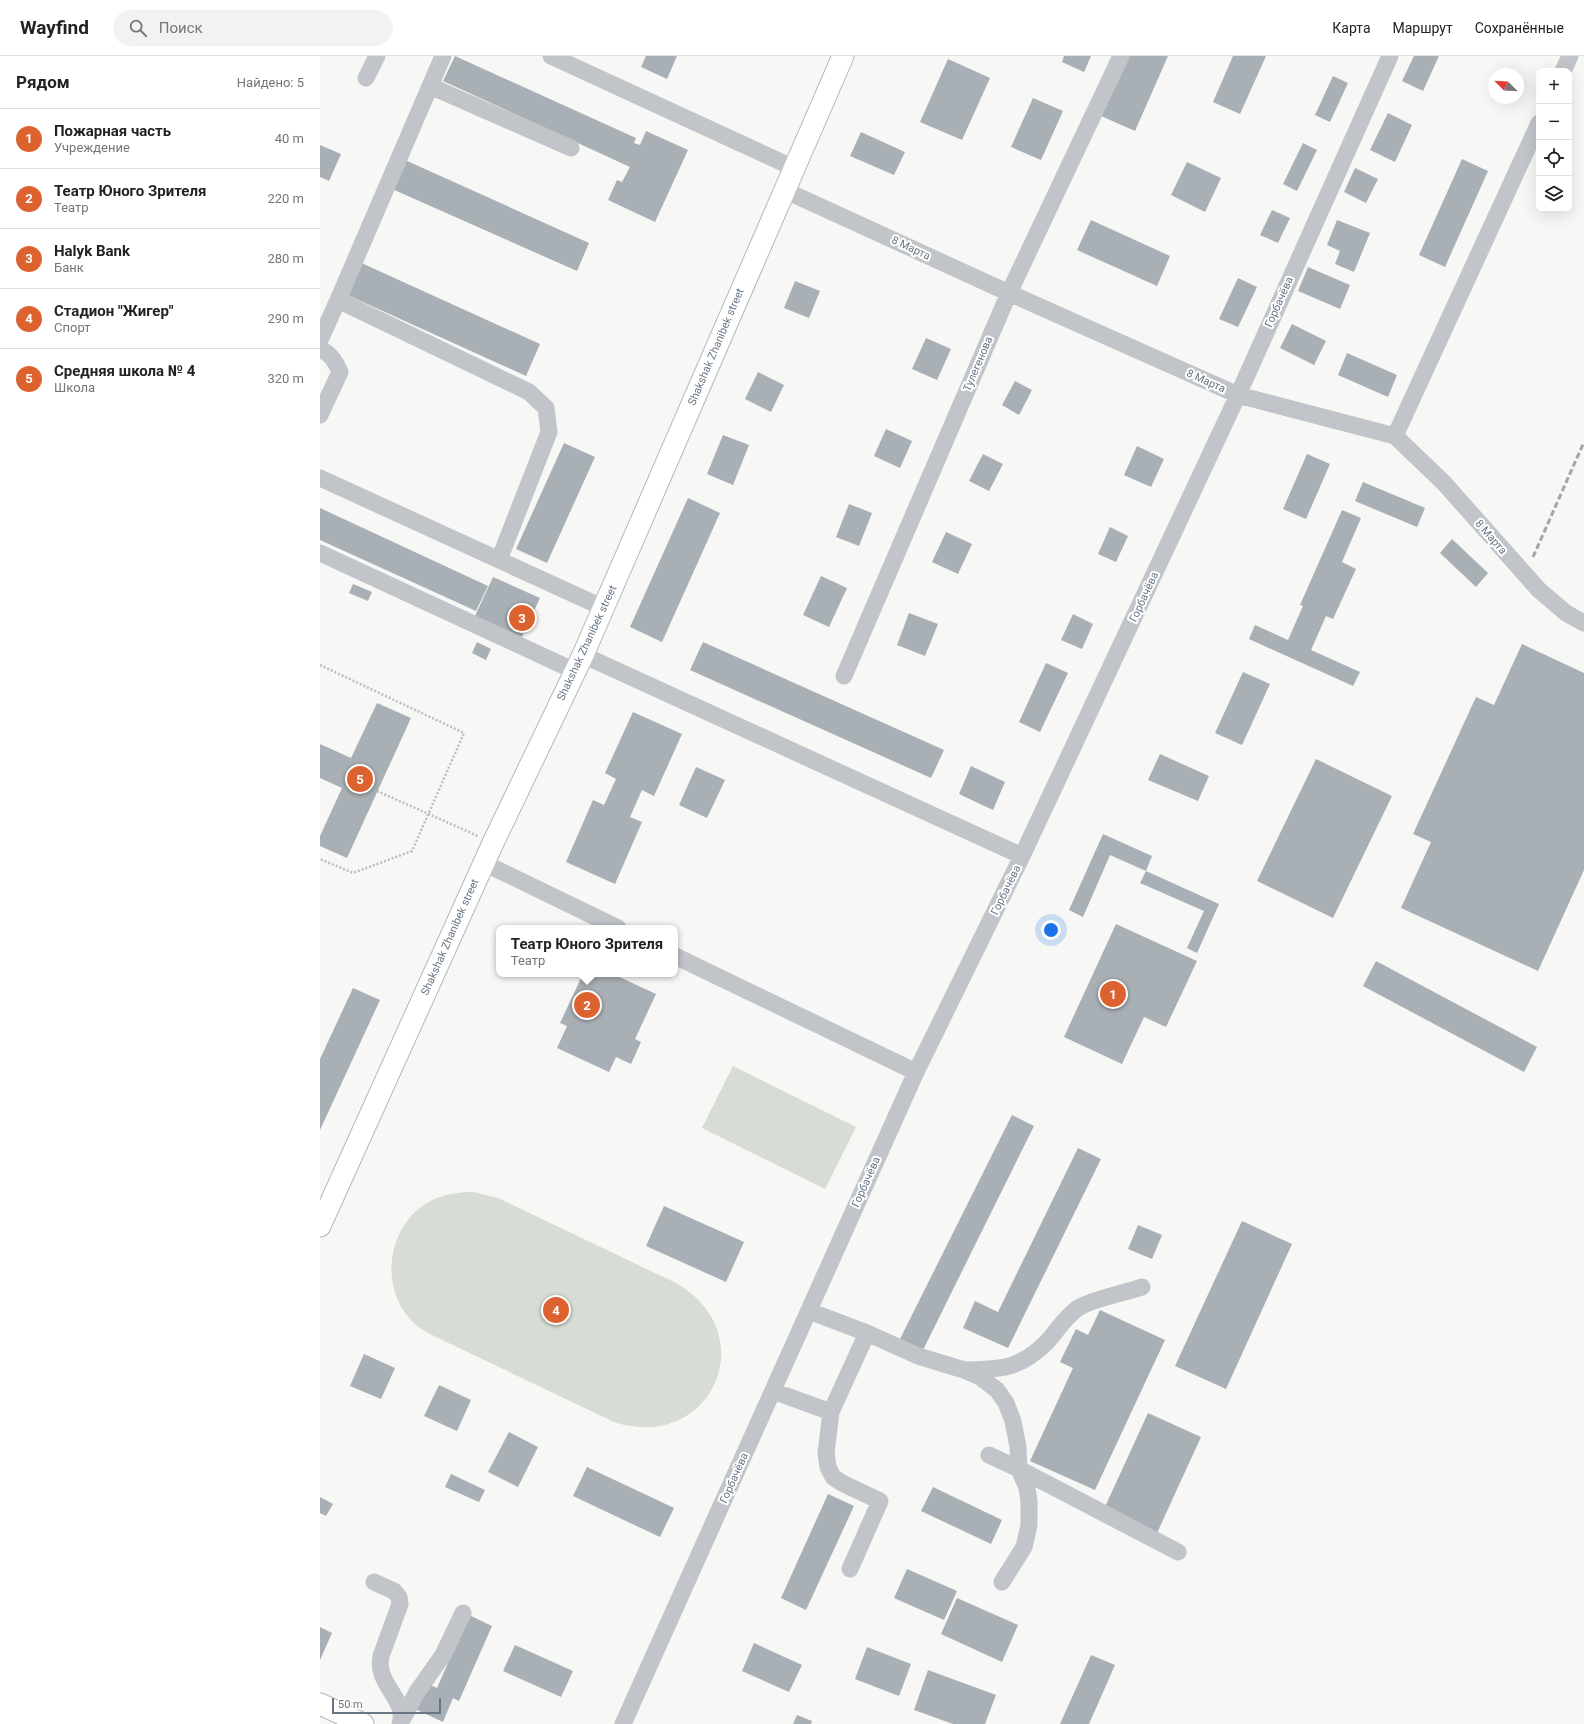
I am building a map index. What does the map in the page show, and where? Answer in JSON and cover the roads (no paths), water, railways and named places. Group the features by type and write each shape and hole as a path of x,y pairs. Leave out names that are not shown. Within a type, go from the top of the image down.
{"main road":[{"name":"Shakshak Zhanibek street","path":"320,1226 493,843 604,608 843,56"},
{"path":"320,1704 363,1724"}],"street":[{"path":"366,78 376,56"},
{"path":"320,340 443,56"},
{"path":"551,56 794,168"},
{"name":"Тулегенова","path":"844,676 1009,293 1121,56"},
{"name":"Горбачёва","path":"623,1724 916,1072 1022,856 1238,395 1390,56"},
{"path":"1564,68 1570,56"},
{"path":"430,86 571,148"},
{"path":"1395,436 1536,130"},
{"name":"8 Марта","path":"784,190 1009,293 1238,395 1395,436 1444,482 1539,590 1566,613 1584,623"},
{"path":"338,300 530,392 546,408 549,432 499,560"},
{"path":"320,349 329,353 340,372 320,415"},
{"path":"320,478 604,608"},
{"path":"320,553 579,663 1022,856"},
{"path":"484,863 612,925"},
{"path":"678,957 916,1072"},
{"path":"964,1370 996,1369 1014,1366 1030,1357 1047,1342 1065,1320 1079,1308 1142,1287"},
{"path":"808,1311 918,1356 964,1370 980,1377 997,1390 1006,1403 1013,1421 1018,1447 1019,1469 1027,1488 1029,1501 1029,1525 1024,1548 1002,1582"},
{"path":"850,1569 880,1501 844,1484 833,1477 828,1467 826,1453 831,1412 867,1334"},
{"path":"773,1391 831,1412"},
{"path":"989,1456 1019,1469 1178,1552"},
{"path":"374,1582 394,1591 399,1597 400,1604 380,1656 379,1665 381,1676 401,1709 401,1722"},
{"path":"401,1722 417,1692 443,1655 463,1613"}],"railway":[{"path":"1533,557 1584,442"}],"place":[{"name":"Halyk Bank","path":"522,618"},
{"name":"Средняя школа № 4","path":"360,779"},
{"name":"Пожарная часть","path":"1113,994"},
{"name":"Театр Юного Зрителя","path":"587,1005"},
{"name":"Стадион \"Жигер\"","path":"556,1310"}]}
